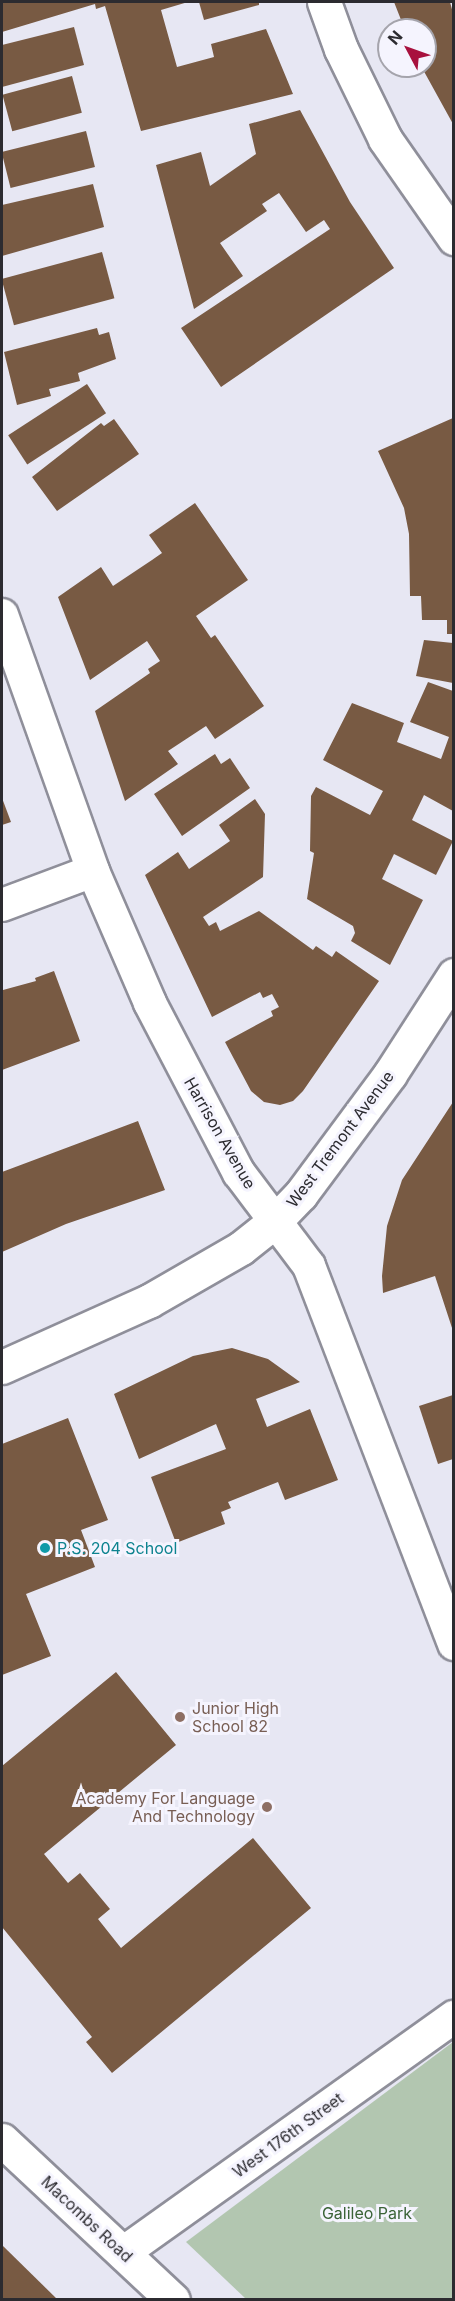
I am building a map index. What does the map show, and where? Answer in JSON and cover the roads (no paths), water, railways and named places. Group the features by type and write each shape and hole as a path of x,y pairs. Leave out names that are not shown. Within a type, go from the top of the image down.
{"main road":[{"path":"324,2 341,49 385,139 453,238"},
{"name":"West Tremont Avenue","path":"2,1367 149,1301 241,1248 275,1221 307,1186 390,1074 453,975"},
{"name":"Macombs Road","path":"2,2140 173,2300"}],"street":[{"name":"Harrison Avenue","path":"2,615 93,871 150,1003 239,1173 309,1266 453,1644"},
{"path":"2,905 93,871"},
{"name":"West 176th Street","path":"123,2253 453,2017"}],"place":[{"name":"P.S. 204 School","path":"45,1548"},
{"name":"Junior High School 82","path":"180,1717"},
{"name":"Academy For Language And Technology","path":"267,1807"}],"park label":[{"name":"Galileo Park","path":"367,2213"}]}
